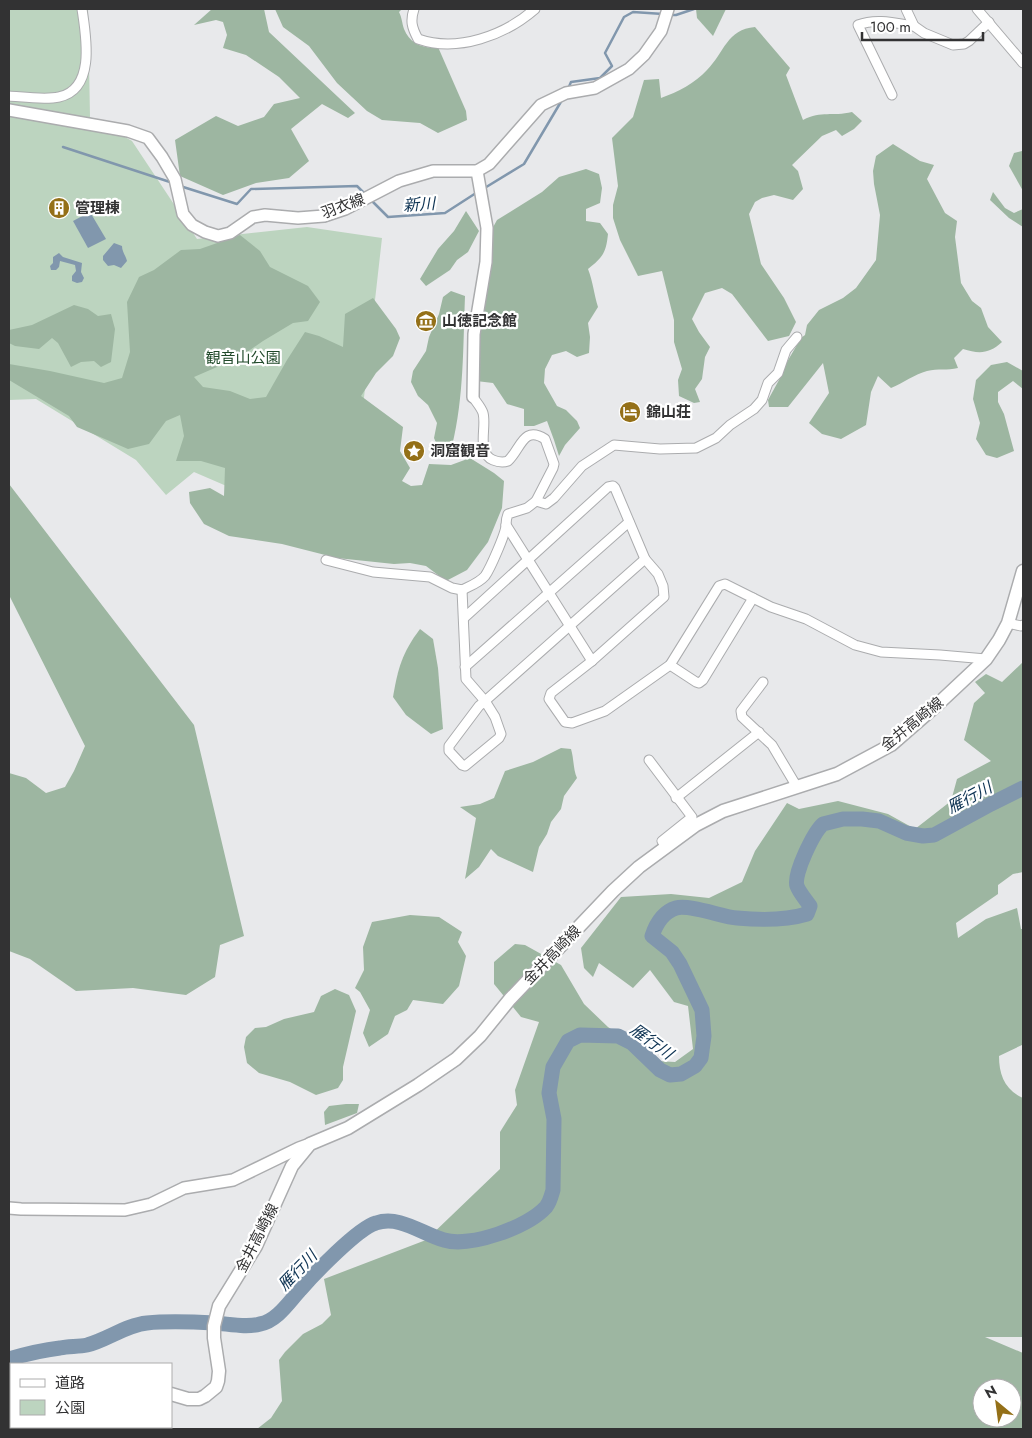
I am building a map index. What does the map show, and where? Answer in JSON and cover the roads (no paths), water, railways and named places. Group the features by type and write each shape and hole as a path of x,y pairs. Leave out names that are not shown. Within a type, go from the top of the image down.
{"main road":[{"name":"金井高崎線","path":"172,1394 188,1399 199,1399 216,1387 219,1371 214,1338 215,1316 224,1296 256,1246 292,1166 310,1144 348,1128 456,1059 480,1036 510,999 613,891 639,867 696,825 723,811 837,774 891,745 986,660 1008,623 1023,571"}],"street":[{"path":"9,96 58,97 70,93 81,79 85,70 86,41 82,9"},
{"path":"414,9 411,19 413,30 418,39 432,44 458,44 494,35 511,27 536,9"},
{"path":"326,560 373,572 430,577 452,588 462,590 476,584 485,575 497,550 508,514 527,508 536,501 553,468 545,439 536,434 530,434 508,461 503,463 489,458 483,446 485,424 483,412 473,396 474,334 486,262 487,228 477,171 489,164 542,105 566,93 595,88 629,69 644,55 661,31 668,9"},
{"path":"906,9 914,26"},
{"path":"977,9 1023,63"},
{"path":"892,95 858,25 865,22 886,22 914,26 924,33 953,45 964,44 969,41 989,22"},
{"name":"羽衣線","path":"9,110 128,131 148,138 175,179 183,214 192,224 205,232 218,236 230,232 253,217 265,214 298,218 331,214 360,202 399,181 433,171 477,171"},
{"path":"536,501 546,504 554,498 582,466 614,445 696,448 716,438 730,425 754,409 762,400 768,383 778,373 786,350 797,337"},
{"path":"464,618 610,486 615,488 645,559 658,574 663,586 664,597 592,661 549,696 565,722 572,723 605,711 670,665 719,586 725,584 772,607 806,619 855,645 881,652 986,660"},
{"path":"465,667 629,522"},
{"path":"506,524 592,661"},
{"path":"462,590 467,682 485,701 501,732 500,736 468,764 463,766 449,751 448,746 479,706 485,701 570,626 645,559"},
{"path":"670,665 696,682 699,683 703,680 753,598"},
{"path":"1008,623 1023,625"},
{"path":"763,682 741,714 772,746 797,787"},
{"path":"676,798 759,732"},
{"path":"649,760 692,817 662,841 666,847"},
{"path":"9,1208 21,1210 125,1210 151,1204 184,1188 233,1180 310,1144"}],"water":[{"path":"90,212 106,239 88,248 73,221"},
{"path":"114,243 122,246 127,261 121,268 114,265 108,266 103,260 103,256"},
{"path":"59,253 63,257 82,263 81,272 84,278 82,282 72,281 72,276 76,271 75,265 60,261 59,267 56,270 51,270 50,266 53,263 53,257"}],"waterway":[{"name":"新川","path":"671,15 694,9"},
{"name":"新川","path":"568,89 571,82 600,78 612,66 605,53 624,17 633,12 663,14"},
{"name":"新川","path":"483,189 524,164 562,100"},
{"name":"新川","path":"63,147 173,183"},
{"name":"新川","path":"180,186 237,204 251,189 357,186 366,195"},
{"name":"新川","path":"370,199 388,217 445,213 476,193"},
{"name":"雁行川","path":"9,1359 63,1347 87,1345 139,1324 190,1322 249,1326 266,1322 282,1310 347,1242 376,1223 394,1221 444,1240 455,1242 498,1234 526,1222 546,1207 553,1190 554,1119 549,1093 553,1067 568,1041 580,1035 618,1036 632,1043 660,1070 670,1075 681,1074 695,1066 701,1058 704,1036 702,1010 680,964 672,952 652,936 664,915 671,910 682,907 745,919 782,918 807,914 810,906 797,886 798,872 805,854 823,824 843,819 862,819 879,821 906,833 923,836 934,835 1023,788"}],"place":[{"name":"管理棟","path":"59,208"},
{"name":"山徳記念館","path":"426,321"},
{"name":"錦山荘","path":"630,412"},
{"name":"洞窟観音","path":"414,451"}],"park label":[{"name":"観音山公園","path":"243,358"}]}
